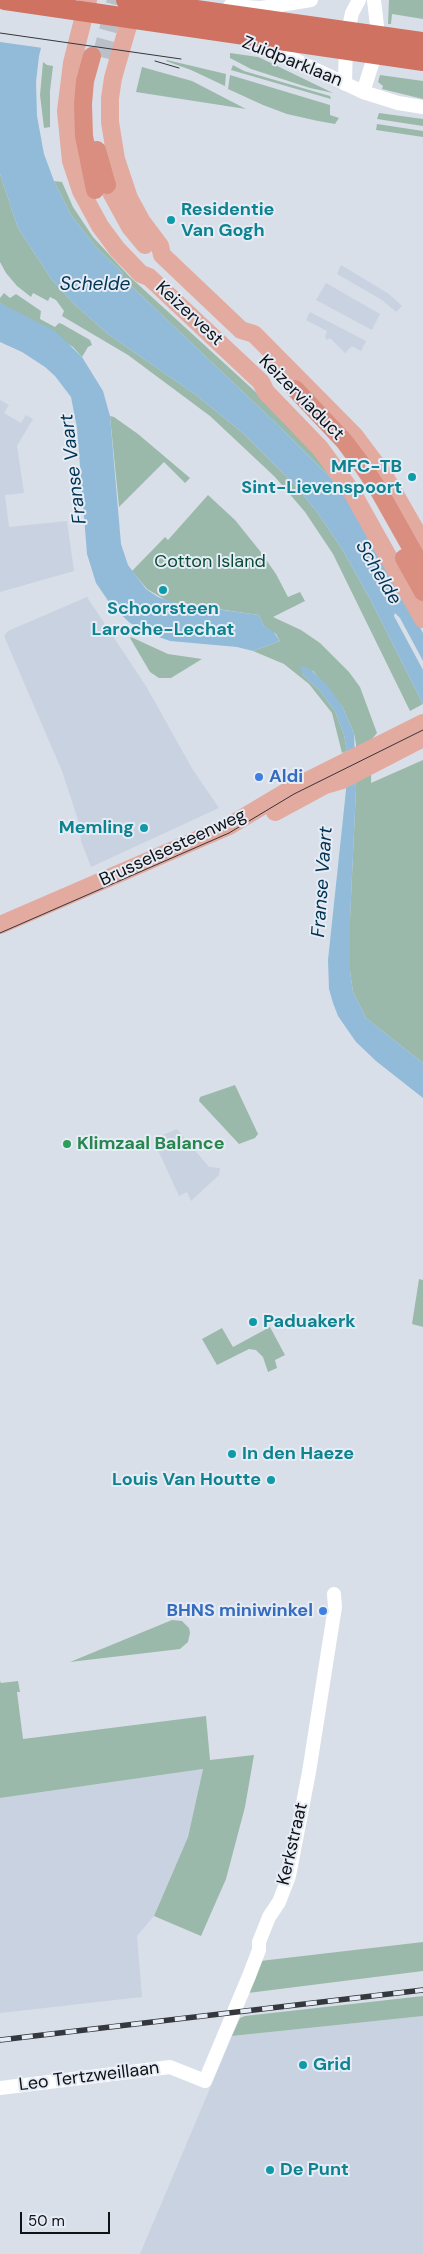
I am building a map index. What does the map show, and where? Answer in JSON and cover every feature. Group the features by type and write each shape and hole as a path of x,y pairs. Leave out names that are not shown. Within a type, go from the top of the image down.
{"highway":[{"path":"4,0 423,60"},
{"path":"126,0 423,42"},
{"path":"96,56 85,81 83,104 84,136 101,188"},
{"name":"Keizerviaduct","path":"295,389 350,449 378,489 423,568"},
{"path":"321,432 366,492 411,546"},
{"name":"Keizerviaduct","path":"411,546 423,592"}],"main road":[{"name":"Keizervest","path":"88,0 72,63 66,111 71,161 81,191 100,226 129,262 141,274 149,276 261,382"},
{"name":"Keizervest","path":"135,0 113,78 110,98 113,145 129,198 142,222 160,246 162,255 242,330"},
{"path":"0,9 82,21 129,24"},
{"path":"101,188 114,229 146,267 149,276"},
{"path":"101,188 152,253 162,255"},
{"path":"242,330 254,334 354,435 384,475 411,546"},
{"name":"Keizerviaduct","path":"242,330 245,343 295,389"},
{"path":"261,382 273,384 321,432"},
{"path":"261,382 266,392 320,448 352,492 423,618"},
{"name":"Brusselsesteenweg","path":"372,757 423,723"},
{"name":"Brusselsesteenweg","path":"0,925 229,826 291,789 342,772 372,757 423,738"},
{"name":"Brusselsesteenweg","path":"0,938 243,831 325,785 342,772"}],"street":[{"path":"174,0 220,6 261,8 311,0"},
{"path":"345,84 346,41 352,13 360,0"},
{"path":"363,92 372,64 376,40 376,8 374,0"},
{"name":"Zuidparklaan","path":"129,24 229,37 250,42 289,57 363,92 398,104 423,107"},
{"name":"Kerkstraat","path":"205,2081 255,1958 262,1934 269,1917 279,1902 291,1868 309,1772 335,1607 334,1594"},
{"name":"Leo Tertzweillaan","path":"0,2088 170,2067 205,2081"}],"shaded area":[{"path":"341,265 389,294 402,306 396,312 382,300 337,274"},
{"path":"326,283 380,314 372,330 316,300"},
{"path":"310,312 366,341 361,351 352,346 345,353 330,338 327,340 325,337 327,331 306,320"},
{"path":"0,400 9,405 4,413 21,423 26,415 33,419 17,446 24,493 5,495 9,527 67,521 74,571 0,592"},
{"path":"87,597 146,686 193,770 219,808 91,867 81,841 79,823 62,771 4,636 8,631"},
{"path":"177,1129 209,1167 220,1168 219,1175 191,1201 187,1192 179,1196 157,1148 155,1138"},
{"path":"203,1769 188,1837 154,1916 137,1936 142,1997 0,2013 0,1798"},
{"path":"423,2016 423,2254 140,2254 232,2036"}],"green space":[{"path":"389,0 423,0 423,19 392,14 391,24 388,24"},
{"path":"230,53 258,57 333,93 310,88 251,69 230,58"},
{"path":"166,61 226,74 225,86"},
{"path":"43,62 53,66 50,91 50,127 44,128 40,95"},
{"path":"233,65 244,71 330,96 331,99 231,70"},
{"path":"142,67 192,81 246,109 136,92"},
{"path":"230,75 330,105 330,115 339,118 335,124 287,114 263,105 228,89"},
{"path":"380,75 423,81 423,99 382,89 383,86 378,82"},
{"path":"379,113 423,119 423,126 377,119"},
{"path":"377,124 423,131 423,137 376,130"},
{"path":"0,174 18,228 52,280 75,305 108,334 196,395 244,434 296,486 317,512 342,549 369,597 423,704 410,711 333,554 305,512 275,477 210,416 128,355 62,316 64,311 56,300 50,297 48,301 33,293 31,297 17,286 6,273 0,262"},
{"path":"54,181 62,182 73,207 93,237 129,276 271,406 300,436 360,515 332,479 281,428 123,278 122,272 96,247 71,215"},
{"path":"4,293 10,298 16,294 41,311 40,319 55,327 59,323 62,324 90,340 92,345 88,347 82,357 73,347 0,303 0,298"},
{"path":"110,416 138,434 190,478 185,483 164,462 119,507"},
{"name":"Cotton Island","path":"208,495 235,520 260,551 276,574 288,597 300,592 305,601 273,617 301,630 320,643 349,672 360,687 377,733 372,739 371,783 423,760 423,1063 366,1018 353,992 350,971 350,919 356,789 356,744 354,733 342,706 313,671 302,674 320,691 335,711 344,735 347,751 342,753 332,713 309,684 284,664 253,651 280,641 276,634 264,626 259,615 169,602 147,589 132,571 165,537 168,540"},
{"path":"131,637 168,654 202,659 171,678 159,678 150,672"},
{"path":"235,1085 258,1134 255,1138 239,1144 199,1101 200,1097"},
{"path":"419,1279 423,1280 423,1327 412,1324"},
{"path":"270,1327 285,1355 275,1360 277,1368 268,1372 263,1357 256,1350 249,1349 217,1365 202,1339 222,1328 233,1347"},
{"path":"172,1620 182,1621 189,1628 188,1642 180,1649 70,1662"},
{"path":"0,1681 1,1683 18,1681 20,1692 17,1692 23,1739 206,1716 210,1760 254,1755 245,1807 226,1879 201,1936 154,1916 188,1837 203,1769 0,1798"},
{"path":"423,1942 423,1971 248,1993 260,1961"},
{"path":"423,1996 423,2016 232,2036 240,2018 245,2016"}],"water":[{"name":"Schelde","path":"47,24 39,56 36,82 37,116 44,154 54,181 71,215 96,247 122,272 123,278 332,479 360,515 423,633 423,661 400,618 395,613 394,616 423,670 423,704 369,597 342,549 317,512 296,486 244,434 196,395 108,334 75,305 52,280 18,228 0,174 0,35"},
{"name":"Schelde","path":"0,303 55,331 82,357 103,391 110,416 121,544 128,565 146,589 158,597 179,604 259,615 264,626 273,631 280,641 253,651 237,647 170,641 153,635 130,623 111,605 96,583 87,554 77,428 71,397 55,376 45,367 22,352 0,342"},
{"path":"300,666 310,669 327,685 342,706 354,733 356,789 350,919 350,971 353,992 366,1018 423,1063 423,1098 376,1061 356,1042 338,1016 329,989 328,960 346,790 347,751 344,735 335,711 320,691 302,674"}],"pier":[{"path":"8,0 56,0 43,48 0,42 0,27"}],"tunnel":[{"path":"101,57 116,0"}],"tram line":[{"path":"0,33 181,59"},
{"path":"155,61 179,68"},
{"path":"0,933 229,833 294,794 423,730"}],"railway":[{"path":"0,2040 423,1990"}],"place":[{"name":"Residentie Van Gogh","path":"171,220"},
{"name":"MFC-TB Sint-Lievenspoort","path":"412,477"},
{"name":"Schoorsteen Laroche-Lechat","path":"163,590"},
{"name":"Aldi","path":"259,777"},
{"name":"Memling","path":"144,828"},
{"name":"Klimzaal Balance","path":"67,1144"},
{"name":"Paduakerk","path":"253,1322"},
{"name":"In den Haeze","path":"232,1454"},
{"name":"Louis Van Houtte","path":"271,1480"},
{"name":"BHNS miniwinkel","path":"323,1611"},
{"name":"Grid","path":"303,2065"},
{"name":"De Punt","path":"270,2170"}],"water label":[{"name":"Franse Vaart","path":"74,469"},
{"name":"Franse Vaart","path":"323,882"}]}
